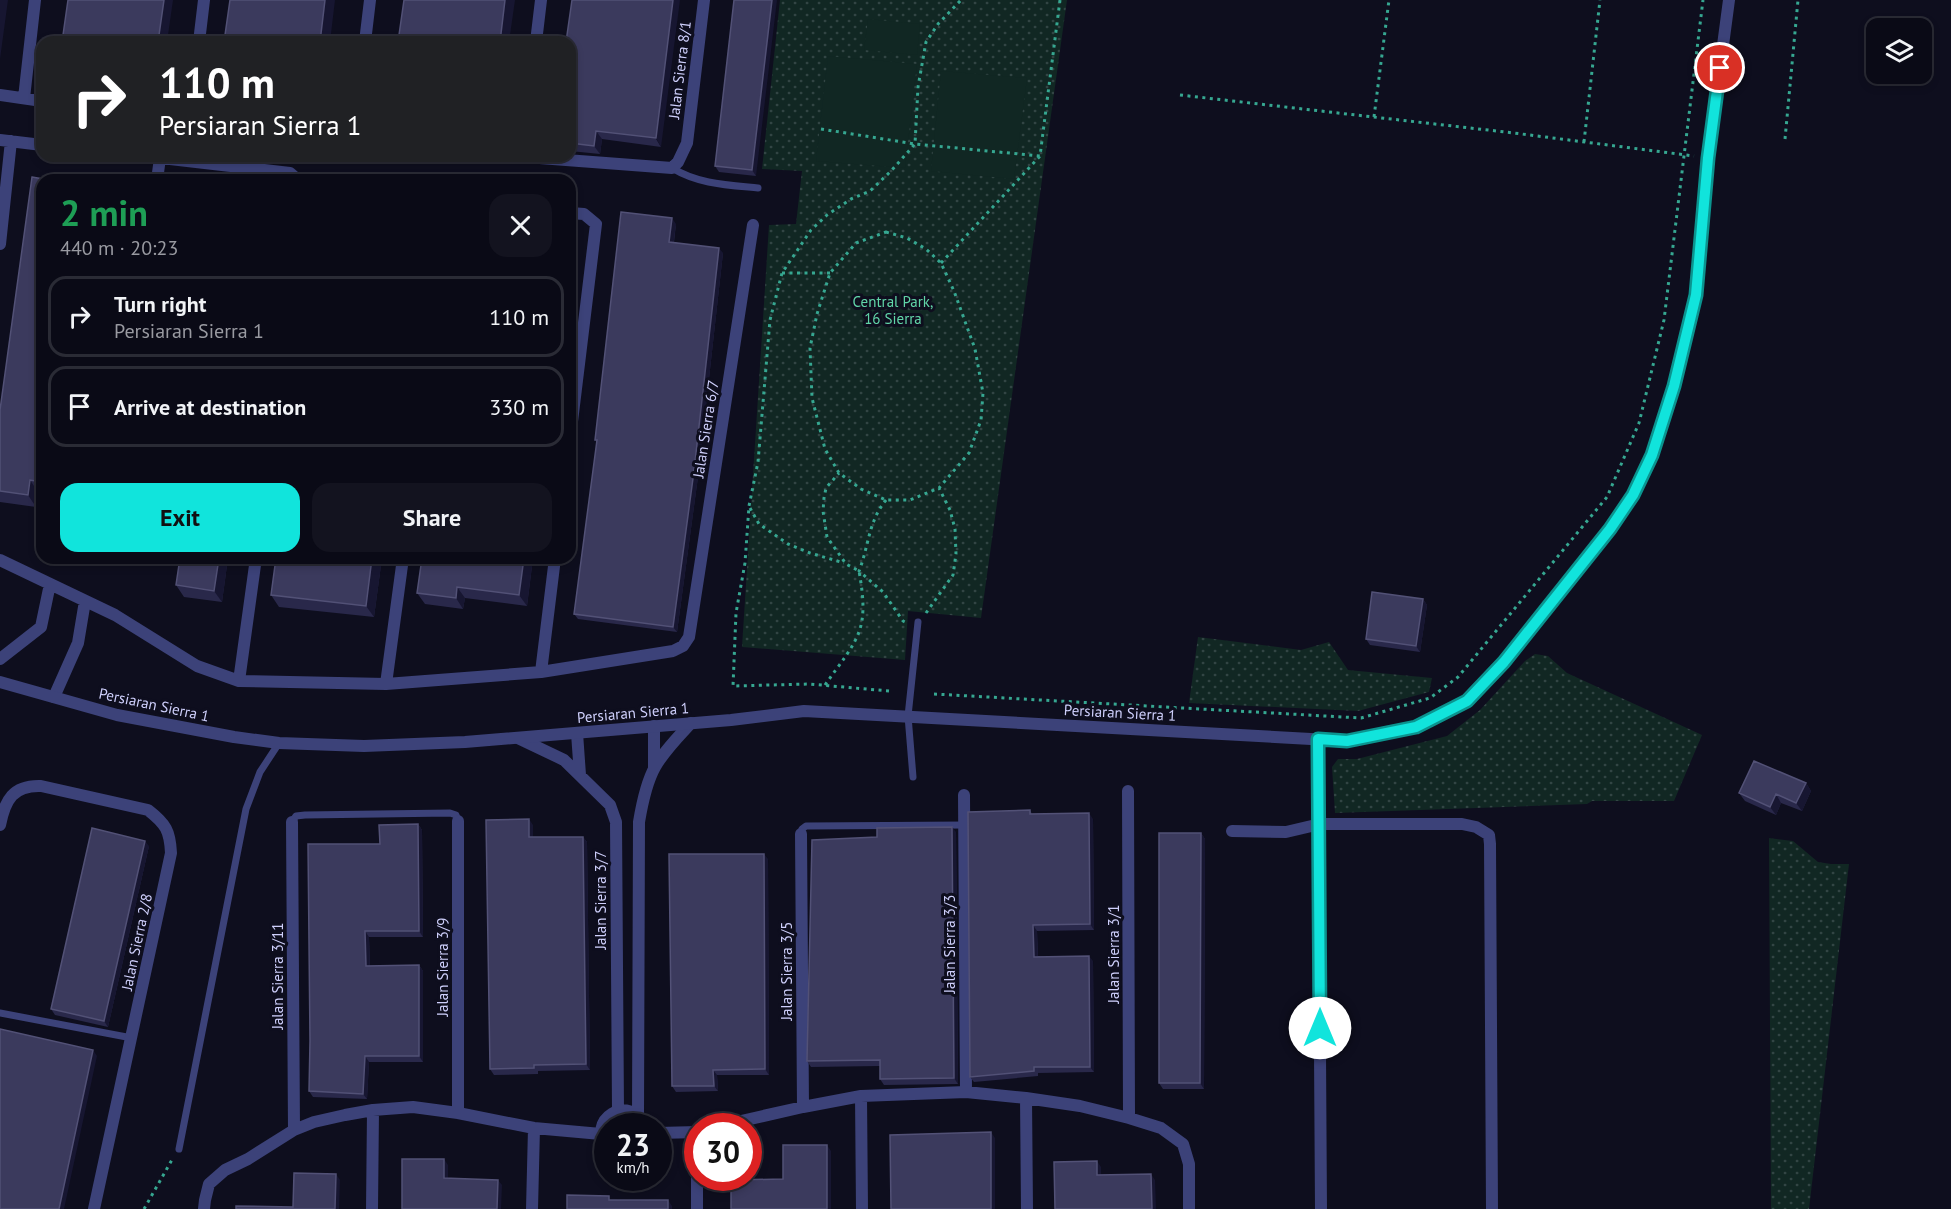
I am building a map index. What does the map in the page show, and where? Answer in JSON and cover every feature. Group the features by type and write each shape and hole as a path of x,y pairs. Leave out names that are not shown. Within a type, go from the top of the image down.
{"street":[{"path":"24,98 35,0"},
{"path":"201,36 204,0"},
{"path":"366,36 370,0"},
{"path":"537,36 541,0"},
{"name":"Jalan Sierra 8/1","path":"672,168 678,162 687,143 704,0"},
{"name":"Persiaran Sierra 1","path":"0,681 117,715 234,737 279,743 364,746 518,738 804,711 1347,741 1416,727 1467,701 1504,662 1610,529 1633,495 1652,455 1674,386 1696,295 1708,158 1729,0"},
{"path":"0,96 36,99"},
{"path":"0,244 5,141 36,144"},
{"path":"576,160 672,168"},
{"path":"197,162 292,174"},
{"path":"576,213 584,214 596,224 576,389"},
{"name":"Jalan Sierra 6/7","path":"541,672 673,651 683,646 689,637 753,225"},
{"path":"0,560 115,615 197,666 239,681 386,684 541,672 554,564"},
{"path":"239,681 255,564"},
{"path":"386,684 402,564"},
{"path":"0,659 41,627 50,584"},
{"path":"54,697 78,643 85,601"},
{"path":"641,1113 638,1015 639,822 642,803 654,768 672,743 691,723"},
{"path":"654,726 654,768"},
{"path":"577,733 580,775"},
{"name":"Jalan Sierra 3/7","path":"518,738 564,760 610,805 616,822 618,1111"},
{"path":"1318,739 1321,1209"},
{"name":"Jalan Sierra 2/8","path":"0,825 4,806 14,795 27,786 41,786 148,810 162,821 170,836 171,853 94,1209"},
{"name":"Jalan Sierra 3/1","path":"1128,791 1130,1118"},
{"name":"Jalan Sierra 3/3","path":"964,795 966,1092"},
{"name":"Jalan Sierra 3/9","path":"458,821 458,1113"},
{"name":"Jalan Sierra 3/11","path":"292,822 294,1130"},
{"path":"616,822 639,822"},
{"path":"1232,831 1286,831 1320,824 1462,824 1476,827 1489,835 1492,1209"},
{"name":"Jalan Sierra 3/5","path":"801,834 803,1107"},
{"path":"616,915 639,913"},
{"path":"617,1015 638,1015"},
{"path":"762,1116 861,1096 966,1092 1080,1106 1161,1128 1183,1144 1189,1164 1190,1209"},
{"path":"861,1096 862,1209"},
{"path":"1026,1098 1027,1209"},
{"path":"204,1209 209,1184 225,1170 248,1159 294,1130 314,1122 373,1110 413,1107 534,1128 594,1133"},
{"path":"372,1209 373,1110"},
{"path":"615,1113 625,1110 629,1113"},
{"path":"532,1209 534,1128"},
{"path":"697,1191 697,1209"}],"lane":[{"path":"672,168 685,176 703,182 758,188"},
{"path":"913,777 908,716 918,622"},
{"path":"179,1149 246,809 260,772 279,743"},
{"path":"292,822 296,816 305,815 450,813 456,815 458,821"},
{"path":"801,834 802,829 806,826 964,825"},
{"path":"0,1013 132,1038"}],"path":[{"path":"890,691 825,685 733,686 736,613 745,563 749,506 758,462 770,320 782,273 811,230 827,215 851,199 870,191 915,144 918,87 926,42 938,24 961,0"},
{"path":"941,263 1040,156 1060,0"},
{"path":"1374,117 1389,0"},
{"path":"1584,142 1600,0"},
{"path":"934,694 1361,718 1430,698 1458,677 1607,497 1639,423 1664,320 1703,0"},
{"path":"1785,139 1798,0"},
{"path":"1180,95 1708,158"},
{"path":"821,129 915,144 1040,156"},
{"path":"886,232 908,238 926,249 941,263 975,349 983,393 981,420 969,453 939,489 910,500 886,500 861,489 839,473 825,449 811,391 810,348 817,314 830,273 856,243 886,232"},
{"path":"782,273 830,273"},
{"path":"839,473 826,488 823,511 827,537 846,564"},
{"path":"749,506 759,524 788,544 846,564 859,571 884,592 903,621 913,624 918,622 953,575 956,554 955,529 951,510 939,489"},
{"path":"825,685 857,639 861,628 864,604 859,571 876,512 886,500"},
{"path":"144,1209 179,1149"}],"green space":[{"name":"Central Park, 16 Sierra","path":"780,0 1067,0 981,618 908,611 905,660 742,647 769,225 796,224 802,171 762,169"},
{"path":"868,19 920,24 917,55 864,50"},
{"path":"828,56 917,64 905,168 816,161"},
{"path":"941,71 1027,78 1014,179 931,171"},
{"path":"1198,637 1301,650 1329,642 1348,670 1432,678 1429,692 1358,711 1189,703"},
{"path":"1535,654 1548,656 1567,673 1702,735 1674,801 1592,801 1587,804 1335,813 1332,767 1338,759 1357,759 1447,736 1480,710 1525,661"},
{"path":"1769,838 1793,841 1818,862 1849,864 1809,1209 1771,1209"}],"building":[{"path":"68,0 164,0 159,36 63,36"},
{"path":"230,0 325,0 321,36 225,36"},
{"path":"404,0 505,0 501,36 399,36"},
{"path":"572,0 673,0 656,138 596,131 594,146 576,144 576,36 567,36"},
{"path":"734,0 772,0 752,170 715,166"},
{"path":"32,177 36,178 36,481 30,480 28,495 0,491 0,410"},
{"path":"621,212 672,218 669,242 719,248 694,471 673,627 574,614 597,440 595,440"},
{"path":"179,564 218,564 214,591 176,585"},
{"path":"275,564 371,564 366,606 271,595"},
{"path":"421,564 523,564 519,595 457,587 456,598 417,593"},
{"path":"1372,592 1423,599 1416,646 1366,639"},
{"path":"1754,761 1806,783 1796,803 1776,794 1770,807 1739,793"},
{"path":"1030,810 1030,814 1089,813 1090,924 1033,925 1034,957 1089,956 1090,1067 1034,1067 1034,1071 970,1077 968,812"},
{"path":"529,819 529,837 583,837 586,1064 490,1069 486,820"},
{"path":"418,824 419,931 365,931 366,966 419,965 419,1056 365,1056 363,1094 309,1091 308,844 380,844 379,825"},
{"path":"952,827 954,1078 880,1079 880,1060 807,1061 812,840 877,837 877,828"},
{"path":"92,828 145,841 104,1021 51,1009"},
{"path":"1159,833 1201,833 1200,1083 1159,1083"},
{"path":"669,854 764,854 765,1069 713,1070 714,1086 672,1086"},
{"path":"0,1029 93,1050 59,1209 0,1209"},
{"path":"991,1132 991,1209 891,1209 890,1135"},
{"path":"783,1145 827,1145 827,1209 731,1209 731,1191 762,1191 762,1179 783,1179"},
{"path":"402,1159 444,1159 444,1178 498,1180 497,1209 402,1209"},
{"path":"1097,1161 1097,1175 1151,1174 1152,1209 1055,1209 1054,1162"},
{"path":"294,1173 336,1174 335,1209 236,1209 236,1206 293,1207"},
{"path":"567,1195 609,1196 609,1200 668,1200 668,1209 567,1209"}],"route":[{"path":"1320,1028 1318,739 1347,741 1416,727 1467,701 1504,662 1610,529 1633,495 1652,455 1674,386 1696,295 1708,158 1720,68"}]}
